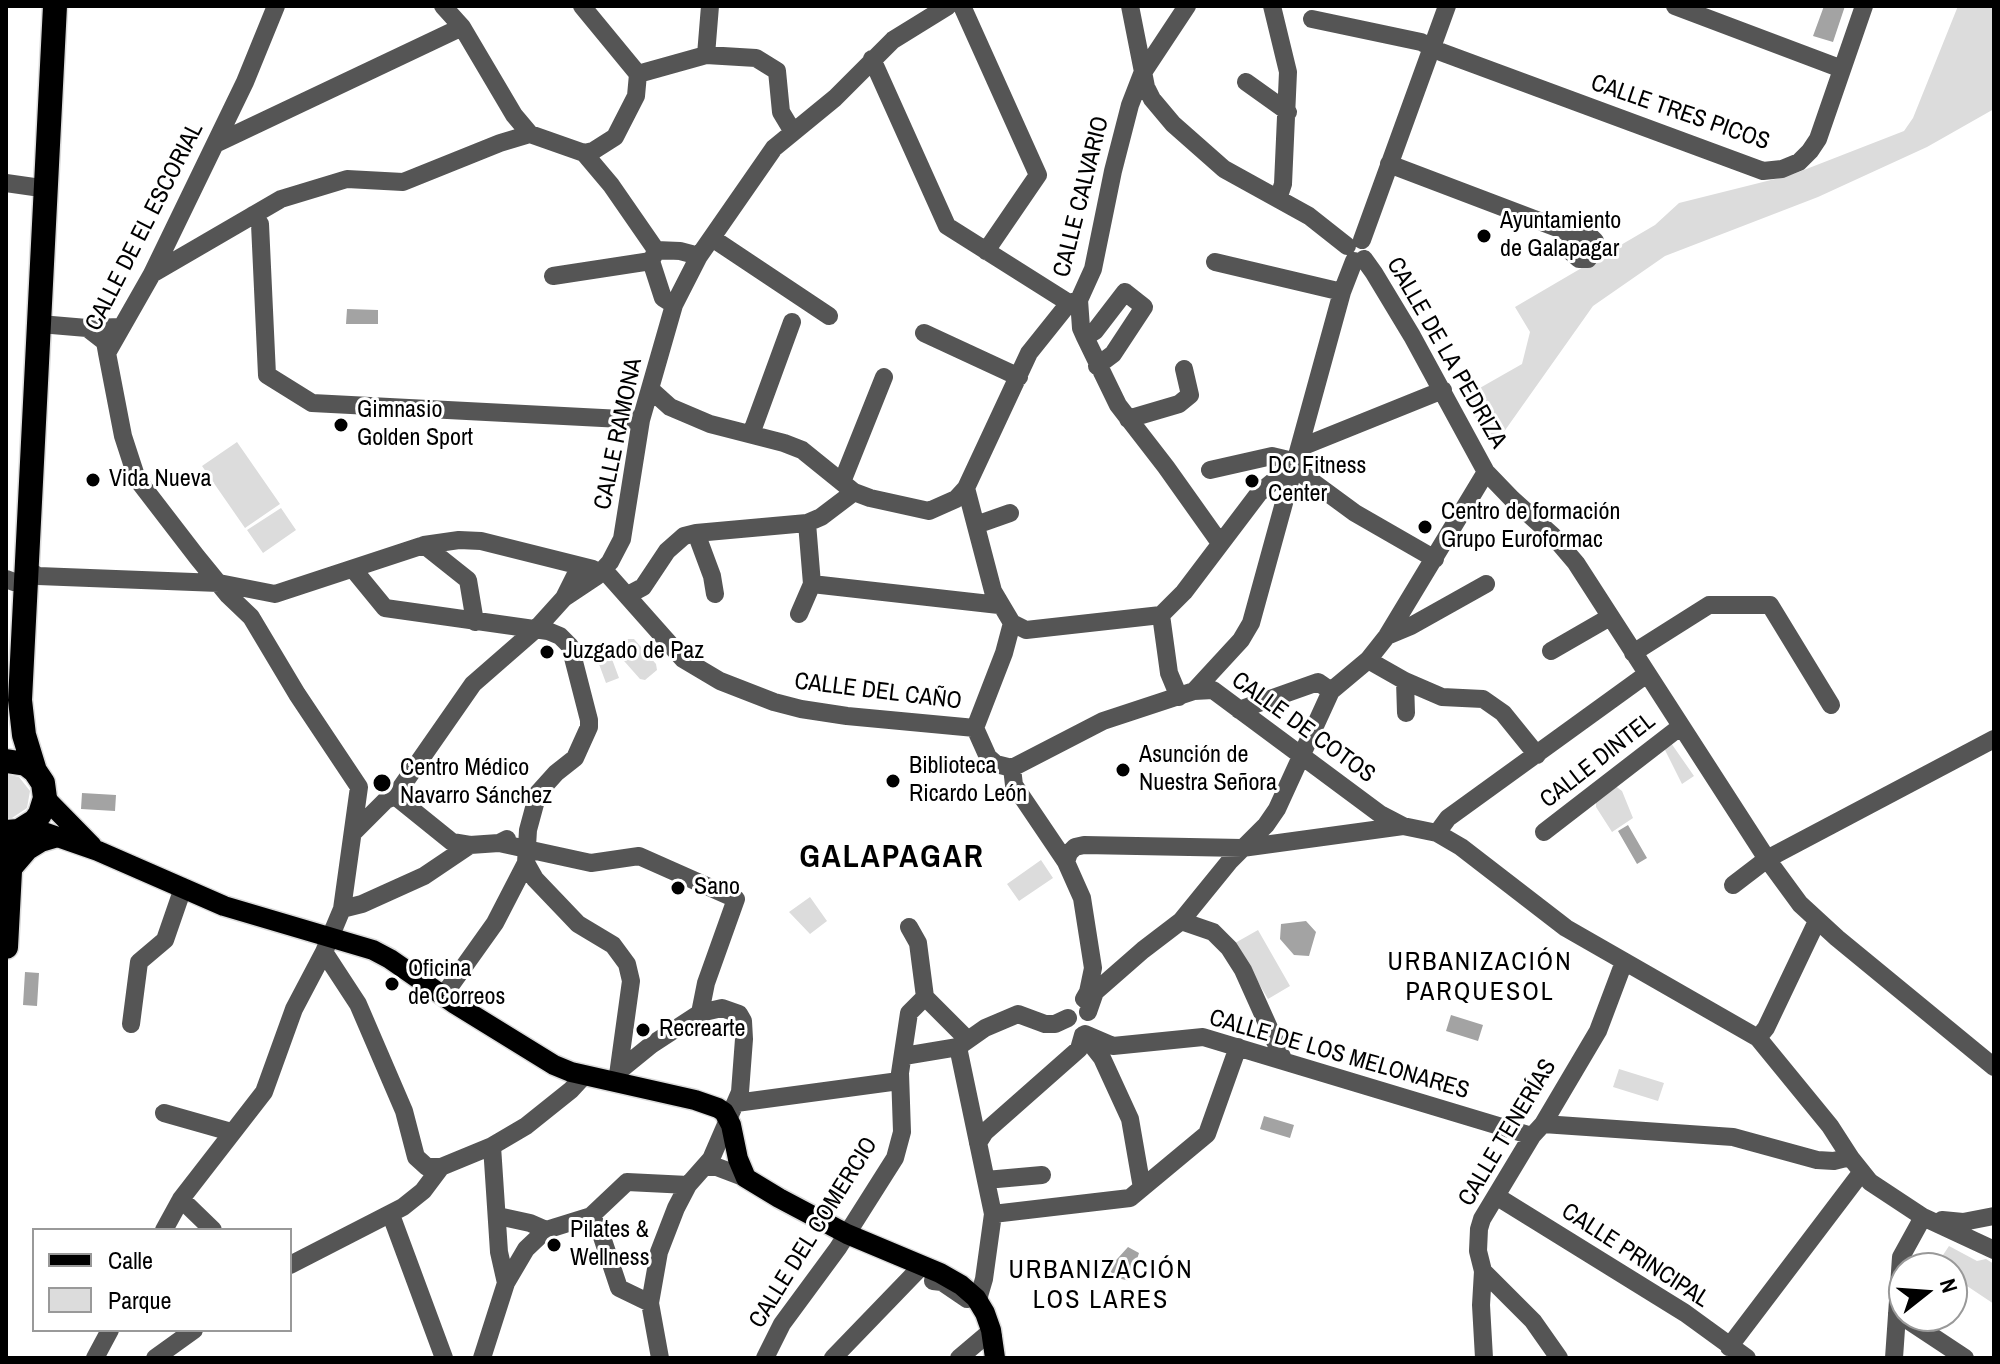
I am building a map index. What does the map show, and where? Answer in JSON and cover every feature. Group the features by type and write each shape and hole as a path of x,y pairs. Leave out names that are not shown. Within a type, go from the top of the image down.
{"highway":[{"path":"6,947 10,871 18,830 40,814 45,798 43,783 35,771 24,735 20,700 18,582 43,6"},
{"path":"6,712 40,324 55,6"},
{"path":"6,761 26,764 35,771"}],"main road":[{"path":"45,798 98,851"},
{"path":"18,830 58,837 98,851 224,906 327,945 351,942 390,959 554,1065 583,1077 618,1076 732,1111 740,1168 746,1178 847,1234 940,1273 976,1298 985,1313 994,1358"},
{"path":"10,871 28,850 58,837"},
{"path":"888,1253 960,1301 989,1336"}],"street":[{"name":"CALLE DE EL ESCORIAL","path":"276,6 245,82 152,274 107,353 123,436 137,479 224,589 251,617 297,694 359,787 354,832"},
{"path":"443,6 462,27 514,115 530,134 584,153 611,185 653,255 663,298 674,305"},
{"path":"582,6 638,74 636,96 615,137 584,153"},
{"path":"706,55 710,6"},
{"name":"CALLE RAMONA","path":"604,570 622,539 641,420 674,305 699,256 763,161 835,98 893,40 948,6"},
{"path":"962,6 1038,175 986,251"},
{"name":"CALLE DE LA PEDRIZA","path":"1130,6 1142,74 1152,99 1173,124 1224,169 1309,216 1357,251 1374,273 1443,390 1486,472 1563,548 1767,859 1800,904 1994,1067"},
{"name":"CALLE CALVARIO","path":"966,488 1029,353 1054,321 1074,302 1093,269 1130,105 1142,74 1187,6"},
{"path":"1272,6 1288,72 1283,184 1278,199"},
{"path":"904,1056 963,1044 985,1028 1018,1014 1045,1024 1055,1024 1077,1014 1088,992 1093,968 1082,898 1066,862 1014,785 1012,768 1103,721 1186,694 1228,656 1251,623 1342,292 1447,6"},
{"path":"1675,6 1842,69"},
{"name":"CALLE TRES PICOS","path":"1312,19 1421,42 1763,171 1782,169 1799,162 1818,139 1864,6"},
{"path":"215,144 462,27"},
{"path":"638,74 706,55 756,58 777,71 781,112 793,132"},
{"path":"872,59 947,226 1074,302 1097,366 1128,419 1220,543"},
{"path":"1246,82 1288,112"},
{"path":"152,274 281,199 347,179 403,182 530,134"},
{"path":"1389,164 1576,235"},
{"path":"6,183 34,187"},
{"path":"253,215 260,224 267,375 312,403 641,420"},
{"path":"712,238 829,316"},
{"path":"553,276 680,251 699,256"},
{"path":"1215,262 1342,292"},
{"path":"1054,321 1083,332 1095,331 1125,292 1144,307 1113,354 1097,366"},
{"path":"751,434 792,322"},
{"path":"40,324 122,327"},
{"path":"87,328 105,342 107,353"},
{"path":"924,333 1019,377"},
{"path":"1128,419 1179,404 1190,395 1184,369"},
{"path":"628,595 643,587 667,551 684,536 807,523 821,517 848,487 884,377"},
{"path":"650,389 670,407 710,424 802,450 848,487 929,511 956,499 966,488"},
{"path":"966,488 999,605 1012,623 1026,630 1161,615 1184,592 1259,493 1297,460 1443,390"},
{"path":"1210,470 1272,456 1297,460 1355,513 1435,559"},
{"path":"1142,1188 1130,1119 1102,1058 1084,1035 1072,1032 1068,1026 1110,978 1181,921 1234,848 1266,825 1277,809 1331,691 1368,660 1387,636 1486,472"},
{"path":"976,525 1010,513"},
{"path":"799,614 812,584 807,523"},
{"path":"696,533 712,576 715,594"},
{"path":"251,617 259,599 424,545 459,540 481,541 583,568 604,570"},
{"path":"424,545 468,580 475,622"},
{"path":"443,996 495,923 512,912 538,793 575,758 589,727 560,604 575,576 583,568"},
{"path":"353,569 385,608 536,629 560,636 570,646"},
{"path":"165,1228 181,1199 264,1092 294,1009 342,909 354,832 386,800 395,796 473,684 560,604 604,570"},
{"name":"CALLE DEL CAÑO","path":"604,570 683,659 720,681 801,709 975,728 988,757 996,764 1012,768"},
{"path":"18,582 52,587 224,589 275,594"},
{"path":"812,584 999,605"},
{"path":"1387,636 1486,584"},
{"path":"1633,653 1709,605 1770,605 1831,705"},
{"path":"1161,615 1169,673 1186,694"},
{"path":"1551,651 1610,617"},
{"path":"975,728 1004,653 1012,623"},
{"path":"1368,660 1442,697 1483,699 1503,713 1537,755"},
{"path":"1437,833 1448,818 1647,674"},
{"path":"1405,681 1406,713"},
{"path":"1239,710 1318,682 1331,691"},
{"name":"CALLE DE COTOS","path":"1186,694 1213,690 1380,814 1403,826"},
{"name":"CALLE DINTEL","path":"1544,832 1680,727"},
{"path":"1733,885 1767,859 1994,739"},
{"path":"395,796 452,842 470,845 499,843 528,830"},
{"path":"1066,862 1075,847 1084,845 1234,848 1403,826 1437,833 1471,853 1551,918 1758,1038 1861,1173 1884,1193 1923,1217 1994,1248"},
{"path":"499,843 526,857 591,863 639,856 736,899 706,983 700,1013"},
{"path":"342,909 362,904 424,876 470,845"},
{"path":"526,857 535,879 578,924 613,945 627,964 631,981 618,1076"},
{"path":"131,1024 139,962 165,940 183,888"},
{"path":"1181,921 1213,932 1229,948 1243,970 1283,1059"},
{"path":"1758,1038 1766,1028 1817,921"},
{"path":"833,1358 925,1276 942,1282 967,1299 976,1298 982,1291 993,1214 978,1143 963,1044 925,997 918,943 909,927"},
{"path":"327,945 358,1004 404,1111 416,1157 427,1167 441,1167 492,1146 526,1126 583,1077"},
{"name":"CALLE TENERÍAS","path":"1484,1358 1479,1229 1496,1196 1598,1031 1624,962"},
{"path":"1093,968 1110,978"},
{"name":"CALLE DEL COMERCIO","path":"765,1358 782,1324 847,1234 895,1158 902,1132 899,1081 909,1013 925,997"},
{"path":"618,1076 651,1045 700,1013 722,1008 739,1014 743,1021 742,1079 732,1111 706,1167 688,1185 676,1208 659,1252 650,1303 660,1358"},
{"path":"978,1143 985,1132 1079,1049 1084,1035"},
{"name":"CALLE DE LOS MELONARES","path":"1084,1035 1113,1046 1203,1037 1538,1130 1733,1137 1817,1160 1834,1161 1846,1151"},
{"path":"993,1214 1130,1198 1207,1134 1238,1047"},
{"path":"732,1111 899,1081"},
{"path":"164,1113 231,1132"},
{"path":"492,1146 499,1252 506,1283"},
{"path":"292,1264 391,1215 423,1191 441,1167"},
{"path":"706,1167 717,1167 746,1178"},
{"path":"1729,1347 1861,1173"},
{"path":"986,1180 1042,1175"},
{"path":"482,1358 506,1283 526,1249 546,1230 591,1216 627,1182 688,1185"},
{"name":"CALLE PRINCIPAL","path":"1496,1196 1685,1313 1747,1358"},
{"path":"181,1199 211,1228"},
{"path":"391,1215 444,1358"},
{"path":"498,1216 546,1230"},
{"path":"591,1216 600,1231 619,1288 650,1303"},
{"path":"1923,1217 1963,1222 1994,1216"},
{"path":"1904,1252 1923,1217"},
{"path":"1994,1223 1991,1237 1994,1248"},
{"path":"1483,1271 1533,1321 1559,1358"},
{"path":"95,1358 109,1332"},
{"path":"155,1358 191,1332"},
{"path":"1894,1358 1896,1332"},
{"path":"1926,1332 1965,1358"},
{"path":"959,1358 989,1336"}],"green space":[{"path":"1958,6 1994,6 1994,109 1927,147 1818,197 1665,256 1593,306 1496,443 1464,397 1522,364 1530,332 1515,307 1655,225 1679,203 1791,175 1904,131 1913,118"},
{"path":"237,442 280,504 245,528 202,466"},
{"path":"281,508 296,530 263,553 247,530"},
{"path":"628,639 634,639 656,664 657,670 645,680 640,679 617,653 617,648"},
{"path":"606,643 619,678 606,683 593,648"},
{"path":"1671,743 1694,776 1682,784 1663,746"},
{"path":"6,774 19,777 30,791 27,808 12,818 6,818"},
{"path":"1614,785 1622,791 1633,818 1612,832 1596,807 1596,801"},
{"path":"1041,860 1053,878 1019,901 1007,884"},
{"path":"810,897 827,921 810,934 789,912"},
{"path":"1258,930 1290,986 1268,999 1235,943"},
{"path":"1619,1069 1664,1083 1658,1101 1613,1087"},
{"path":"1949,1246 1960,1252 1945,1252"},
{"path":"1968,1256 1977,1261 1986,1259 1994,1264 1994,1304 1968,1287"}],"shaded area":[{"path":"1824,6 1845,6 1833,42 1813,36"},
{"path":"347,309 378,310 378,324 346,324"},
{"path":"82,793 116,795 115,811 81,809"},
{"path":"1628,825 1647,858 1637,864 1618,831"},
{"path":"1306,921 1316,932 1309,956 1294,955 1280,939 1281,924"},
{"path":"25,972 39,973 37,1006 23,1005"},
{"path":"1451,1015 1483,1025 1478,1041 1446,1031"},
{"path":"1264,1116 1294,1125 1290,1138 1260,1129"},
{"path":"1128,1247 1139,1253 1130,1281 1117,1278 1108,1269"}],"place":[{"name":"Ayuntamiento de Galapagar","path":"1484,236"},
{"name":"Gimnasio Golden Sport","path":"341,425"},
{"name":"Vida Nueva","path":"93,480"},
{"name":"DC Fitness Center","path":"1252,481"},
{"name":"Centro de formación Grupo Euroformac","path":"1425,527"},
{"name":"Juzgado de Paz","path":"547,652"},
{"name":"Asunción de Nuestra Señora","path":"1123,770"},
{"name":"Biblioteca Ricardo León","path":"893,781"},
{"name":"Centro Médico Navarro Sánchez","path":"382,783"},
{"name":"Sano","path":"678,888"},
{"name":"Oficina de Correos","path":"392,984"},
{"name":"Recrearte","path":"643,1030"},
{"name":"Pilates & Wellness","path":"554,1245"}],"district":[{"name":"GALAPAGAR","path":"892,858"},
{"name":"URBANIZACIÓN PARQUESOL","path":"1480,978"},
{"name":"URBANIZACIÓN LOS LARES","path":"1101,1286"}]}
